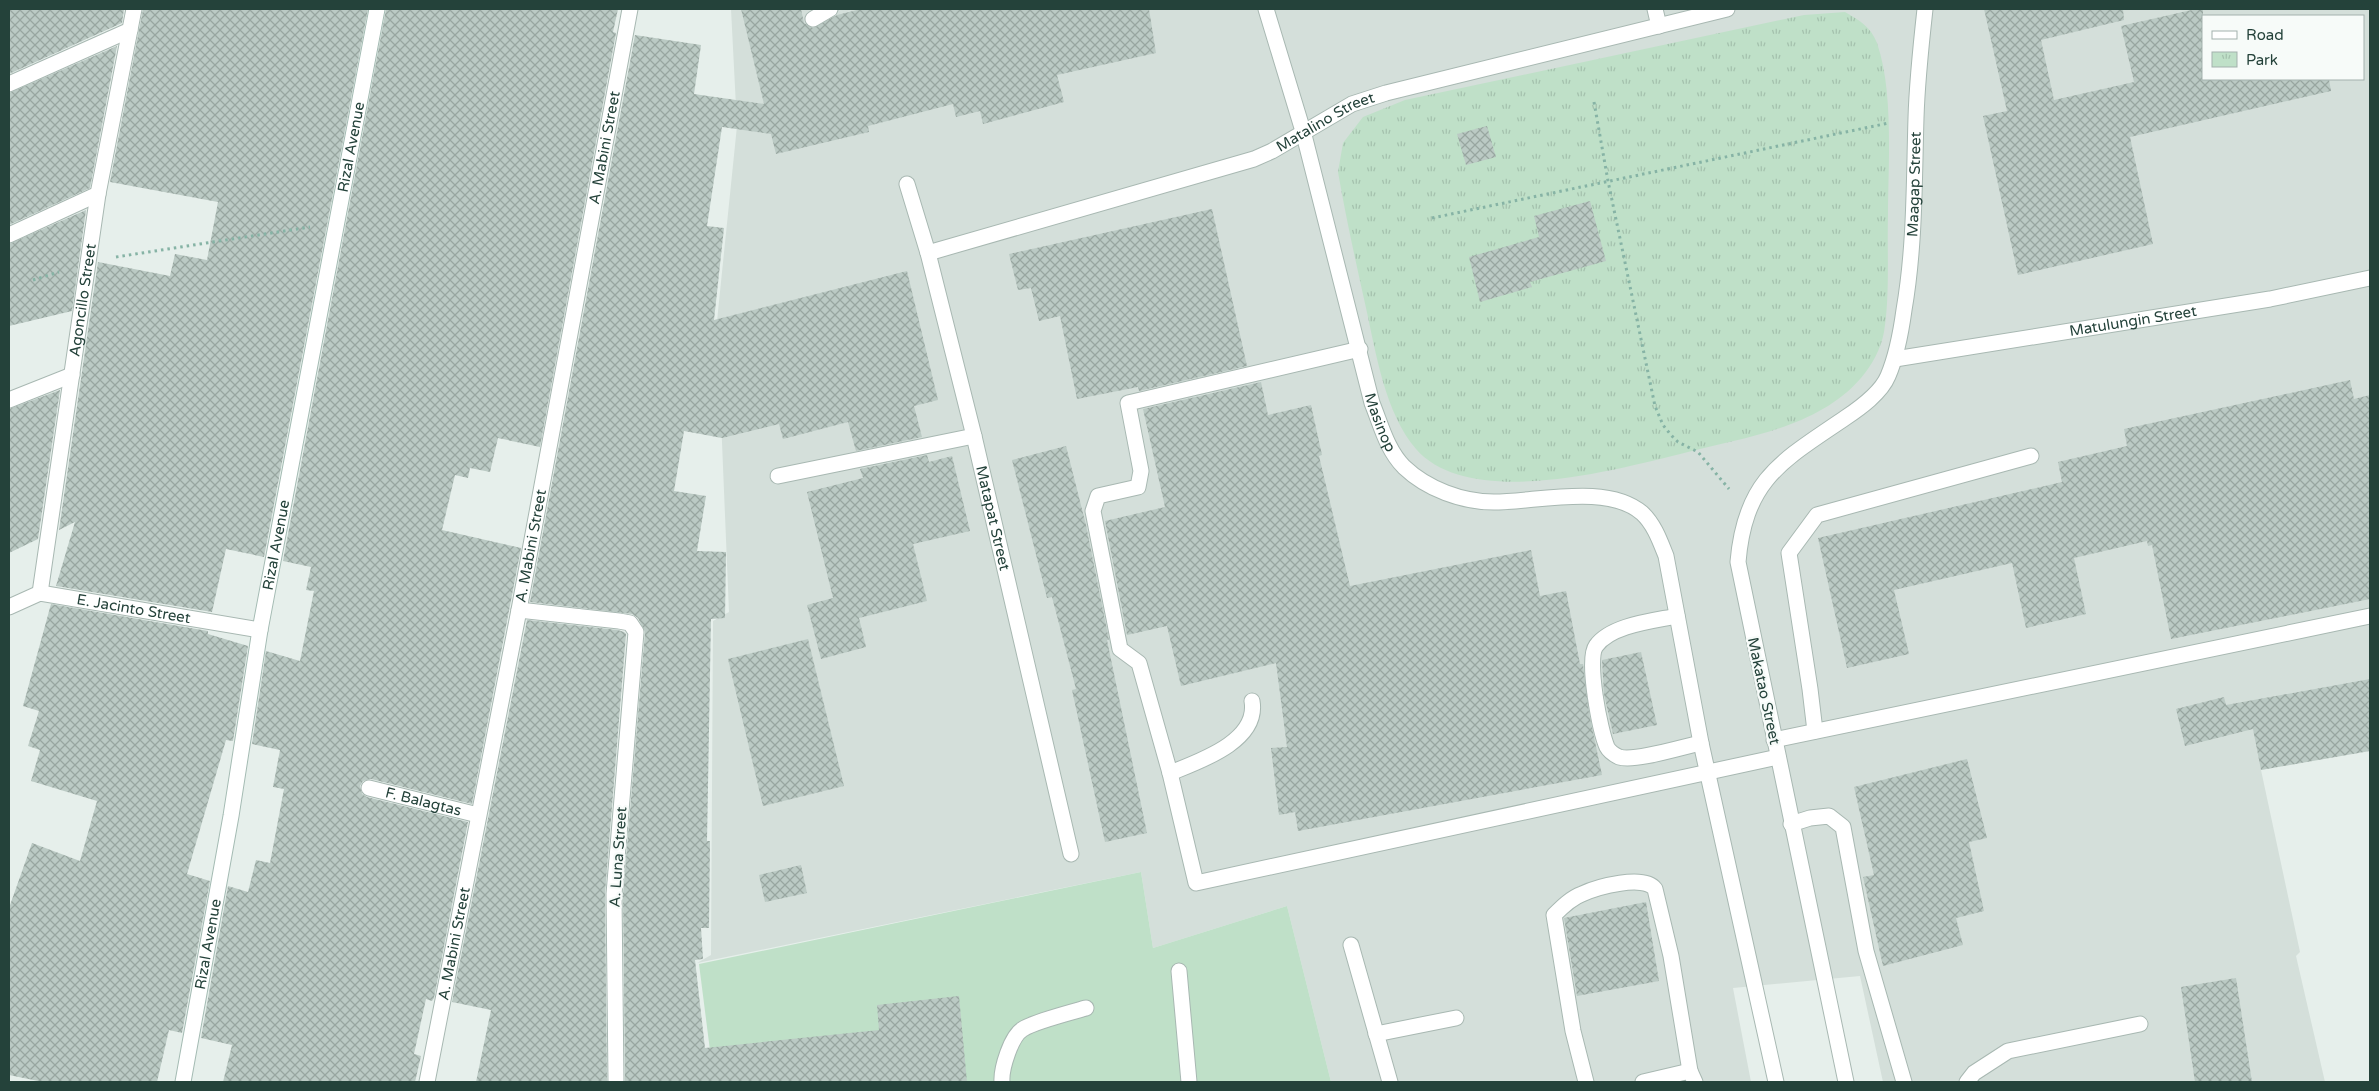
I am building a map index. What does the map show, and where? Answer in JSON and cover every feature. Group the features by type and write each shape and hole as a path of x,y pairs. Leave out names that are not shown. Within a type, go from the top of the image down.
{"street":[{"name":"Agoncillo Street","path":"40,593 98,194 134,9"},
{"name":"Rizal Avenue","path":"183,1082 231,816 260,630 377,9"},
{"name":"A. Mabini Street","path":"428,1082 519,610 630,9"},
{"path":"813,19 830,9"},
{"name":"Masinop","path":"1266,9 1303,131 1360,349 1372,403 1386,441 1404,466 1427,486 1455,496 1492,502 1595,497 1619,500 1642,513 1658,537 1666,556 1677,616"},
{"path":"1655,9 1659,26"},
{"name":"Matalino Street","path":"928,254 1254,159 1272,151 1303,131 1352,104 1386,93 1727,9"},
{"name":"Maagap Street","path":"1895,359 1910,276 1915,213 1916,117 1925,9"},
{"path":"9,84 130,30"},
{"name":"Matapat Street","path":"907,184 928,254 974,436 1071,854"},
{"path":"9,235 98,194"},
{"name":"Matulungin Street","path":"1895,359 2270,299 2370,278"},
{"path":"1360,349 1128,403 1141,471 1138,486 1098,496 1093,510 1120,649 1139,663 1170,773 1196,882 1778,757"},
{"name":"Makatao Street","path":"1846,1082 1738,562 1740,537 1747,510 1763,484 1786,459 1857,410 1887,379 1895,359"},
{"path":"9,400 72,375"},
{"path":"778,476 974,436"},
{"path":"1815,731 1788,553 1817,515 2031,456"},
{"path":"9,607 40,593"},
{"name":"E. Jacinto Street","path":"40,593 260,630"},
{"name":"A. Luna Street","path":"519,610 625,622 630,624 636,632 614,894 616,1082"},
{"path":"1701,743 1630,758 1617,756 1608,749 1594,691 1593,656 1596,644 1621,628 1677,616 1701,743 1776,1082"},
{"path":"1774,740 2370,616"},
{"path":"1170,773 1203,760 1238,738 1249,726 1254,711 1252,701"},
{"name":"F. Balagtas","path":"369,788 478,815"},
{"path":"1791,824 1810,818 1829,816 1843,827 1866,951 1904,1082"},
{"path":"1586,1082 1573,1031 1554,915 1563,905 1582,894 1636,881 1652,885 1654,889 1672,964 1692,1077 1643,1082"},
{"path":"1351,945 1390,1082"},
{"path":"1179,971 1189,1082"},
{"path":"1002,1082 1002,1074 1012,1043 1022,1029 1086,1008"},
{"path":"1376,1034 1456,1018"},
{"path":"1967,1082 1974,1073 2008,1051 2140,1024"}],"path":[{"path":"1594,102 1608,181 1656,406 1663,425 1678,442 1698,452 1747,510"},
{"path":"1432,218 1916,117"},
{"path":"33,280 89,262 145,251 336,223"}],"shaded area":[{"path":"731,9 2370,9 2370,748 2261,770 2300,952 2296,956 2325,1082 1883,1082 1860,976 1733,988 1751,1082 1331,1082 1287,906 1153,948 1141,872 697,963 711,955 713,621 729,612 717,321 737,126"}],"green space":[{"path":"1845,12 1864,24 1877,43 1886,84 1888,106 1888,274 1886,318 1883,338 1878,351 1861,378 1844,395 1825,408 1781,428 1659,459 1586,475 1508,482 1472,478 1440,468 1416,449 1405,434 1397,418 1383,382 1338,172 1343,143 1363,117 1405,100 1804,15"},
{"path":"1141,872 1153,948 1287,906 1331,1082 714,1082 699,964"}],"building":[{"path":"9,9 124,9 122,23 9,74"},
{"path":"143,9 368,9 264,557 226,549 212,612 56,586 75,522 59,530 98,262 170,276 175,254 207,260 218,202 110,182"},
{"path":"386,9 618,9 613,32 616,33 540,447 498,438 490,472 470,468 468,478 455,475 442,530 521,548 472,804 371,779 363,781 360,786 362,794 367,797 468,822 434,998 432,1001 426,999 414,1054 421,1056 415,1082 223,1082 232,1045 201,1038 228,886 248,892 256,860 270,863 284,789 273,787 280,750 252,744 266,651 300,661 314,591 306,590 311,567 283,561"},
{"path":"741,9 801,9 804,23 813,28 837,15 861,9 1149,9 1156,53 1057,75 1064,102 983,124 980,111 956,117 953,104 868,126 869,132 776,154 771,134 722,127 707,226 724,228 714,320 907,271 938,400 914,406 922,437 856,451 848,422 783,439 779,424 722,438 684,431 674,491 706,496 697,551 726,552 725,618 711,619 707,841 710,841 709,928 701,928 703,959 695,960 705,1048 879,1030 877,1005 959,996 967,1082 625,1082 623,894 645,632 638,618 632,614 530,602 635,35 701,45 694,94 764,104"},
{"path":"1984,9 2123,9 2124,20 2041,40 2054,100 2134,82 2121,26 2196,9 2203,9 2202,80 2329,80 2331,91 2130,137 2153,244 2018,275 1983,116 2007,111"},
{"path":"117,46 90,188 9,225 9,93"},
{"path":"1487,126 1496,157 1466,165 1457,134"},
{"path":"1590,201 1606,261 1530,282 1532,287 1480,302 1469,257 1539,237 1534,216"},
{"path":"1212,209 1247,366 1139,391 1138,387 1077,399 1060,316 1039,321 1031,288 1018,290 1009,254"},
{"path":"86,210 72,311 9,326 9,244"},
{"path":"2350,380 2354,399 2370,395 2370,599 2171,639 2152,545 2148,546 2147,541 2074,558 2086,614 2026,628 2012,563 1894,590 1909,654 1847,668 1818,538 2062,482 2058,462 2127,446 2124,429"},
{"path":"1261,382 1268,415 1311,405 1322,455 1319,456 1350,586 1531,550 1540,596 1566,591 1580,664 1583,664 1589,713 1602,775 1298,831 1295,812 1279,815 1271,748 1287,747 1276,663 1181,686 1167,626 1127,635 1105,521 1165,507 1143,409"},
{"path":"60,390 38,539 9,553 9,409"},
{"path":"1066,446 1086,525 1109,640 1107,640 1147,833 1105,842 1072,690 1076,689 1052,597 1047,598 1012,460"},
{"path":"927,455 929,462 952,456 970,531 913,544 927,601 859,618 866,647 821,659 807,605 833,598 807,492 863,478 860,469"},
{"path":"51,604 208,631 208,634 248,646 233,741 226,740 187,874 210,881 182,1033 169,1030 157,1082 43,1082 9,1075 9,908 32,843 80,861 97,801 31,781 40,750 28,746 39,711 23,706"},
{"path":"527,620 618,630 626,634 605,893 607,1082 476,1082 491,1010 452,1002"},
{"path":"808,639 844,786 763,806 728,659"},
{"path":"1641,652 1657,725 1613,734 1604,694 1602,660"},
{"path":"2370,679 2370,751 2261,770 2253,729 2185,746 2176,709 2224,697 2226,705"},
{"path":"1967,759 1987,838 1969,842 1984,911 1956,918 1963,945 1883,966 1863,877 1874,875 1854,787"},
{"path":"801,865 807,893 765,902 759,875"},
{"path":"1646,902 1659,981 1577,996 1564,918"},
{"path":"2236,978 2252,1082 2195,1082 2181,987"}]}
